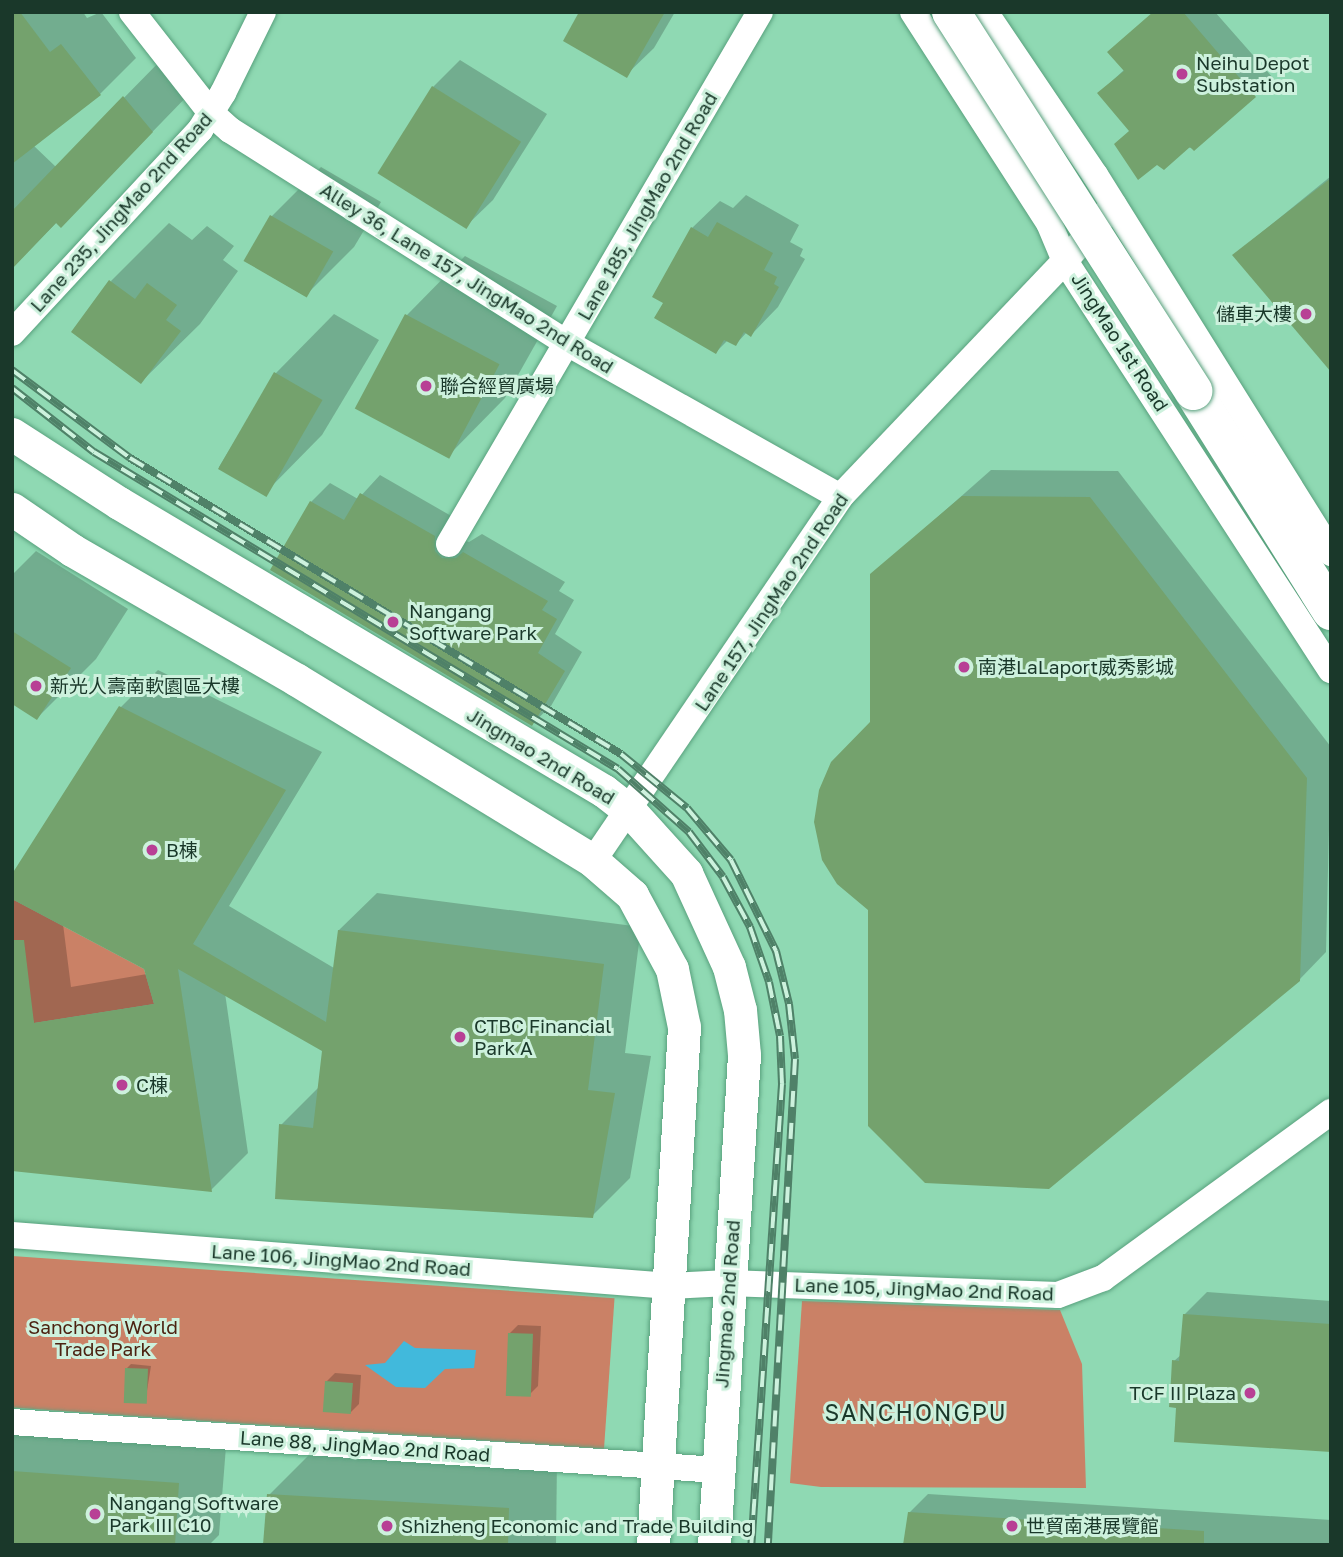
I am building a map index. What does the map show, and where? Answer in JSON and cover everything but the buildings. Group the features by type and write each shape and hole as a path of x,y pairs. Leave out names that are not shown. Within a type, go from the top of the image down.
{"highway":[{"path":"951,12 1331,611"}],"main road":[{"name":"Jingmao 2nd Road","path":"12,434 604,791 630,811 686,873 729,967 740,1010 744,1055 728,1283 715,1545"},
{"path":"12,509 72,550 296,680 593,861 632,895 672,969 680,997 684,1027 683,1095 653,1545"}],"street":[{"name":"Alley 36, Lane 157, JingMao 2nd Road","path":"132,12 211,113 230,130 567,343 840,497"},
{"name":"Lane 235, JingMao 2nd Road","path":"12,333 211,113 263,12"},
{"name":"Lane 185, JingMao 2nd Road","path":"449,544 760,12"},
{"name":"JingMao 1st Road","path":"913,12 1049,223 1065,261 1331,670"},
{"path":"985,12 1113,205 1331,553"},
{"name":"Lane 157, JingMao 2nd Road","path":"593,861 630,811 840,497 1065,261 1113,205"},
{"path":"12,527 22,527 72,550"},
{"name":"Lane 105, JingMao 2nd Road","path":"670,1286 728,1283 1058,1295 1103,1278 1331,1112"},
{"name":"Lane 106, JingMao 2nd Road","path":"12,1235 670,1286"},
{"name":"Lane 88, JingMao 2nd Road","path":"12,1422 718,1470"}],"green space":[{"path":"12,899 144,969 154,1004 34,1023 12,944"},
{"name":"Sanchong World Trade Park","path":"12,1256 615,1298 604,1449 12,1407"},
{"path":"802,1301 1060,1310 1082,1364 1086,1488 821,1487 790,1483"}],"water":[{"path":"404,1341 415,1348 476,1350 474,1368 445,1369 425,1388 396,1387 365,1365 385,1363"}],"railway":[{"path":"12,370 130,458 621,754 687,808 731,860 776,951 789,1004 795,1059 768,1545"},
{"path":"12,388 94,452 618,769 689,832 723,877 750,927 769,982 780,1036 782,1084 751,1545"}],"place":[{"name":"Neihu Depot Substation","path":"1182,74"},
{"name":"儲車大樓","path":"1306,314"},
{"name":"聯合經貿廣場","path":"426,386"},
{"name":"Nangang Software Park","path":"393,622"},
{"name":"南港LaLaport威秀影城","path":"964,667"},
{"name":"新光人壽南軟園區大樓","path":"36,686"},
{"name":"B棟","path":"152,850"},
{"name":"CTBC Financial Park A","path":"460,1037"},
{"name":"C棟","path":"122,1085"},
{"name":"TCF II Plaza","path":"1250,1393"},
{"name":"Nangang Software Park III C10","path":"95,1514"},
{"name":"Shizheng Economic and Trade Building","path":"387,1526"},
{"name":"世貿南港展覽館","path":"1012,1526"}],"district":[{"name":"SANCHONGPU","path":"916,1412"}]}
